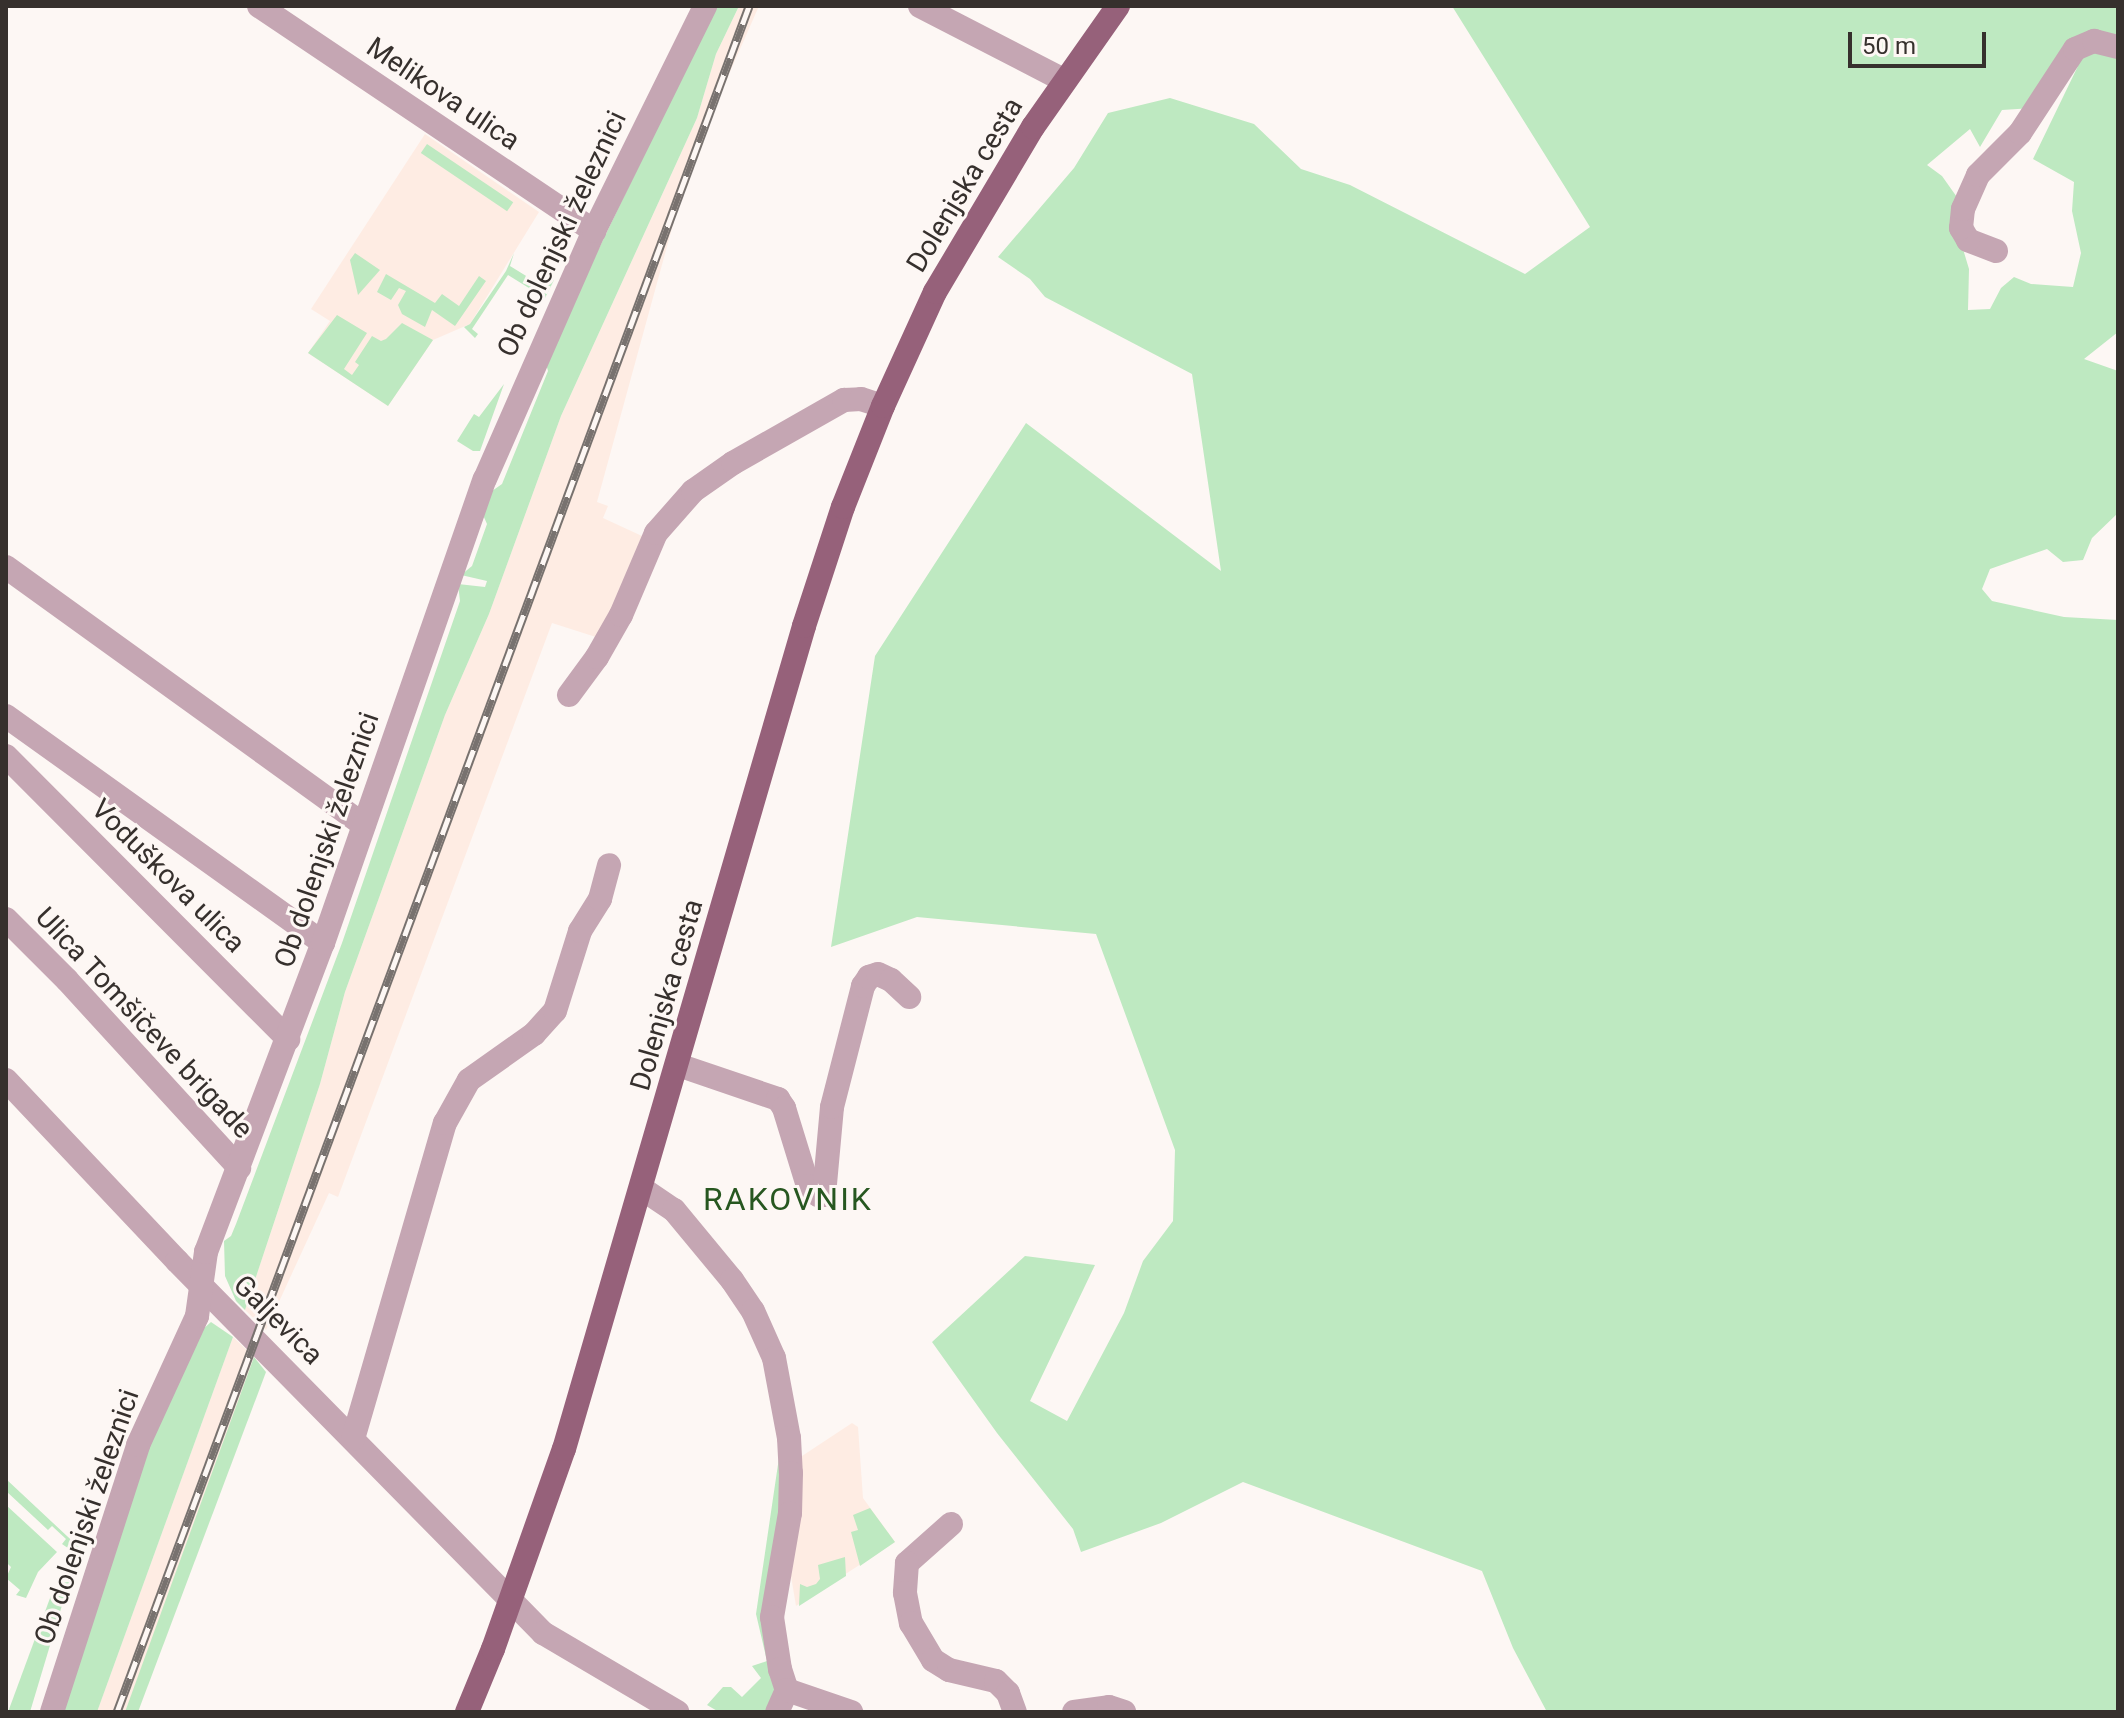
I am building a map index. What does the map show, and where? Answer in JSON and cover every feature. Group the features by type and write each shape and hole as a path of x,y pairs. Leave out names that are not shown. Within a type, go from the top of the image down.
{"main road":[{"name":"Dolenjska cesta","path":"467,1712 564,1449 804,626 839,518 883,406 935,292 1033,127 1118,6"}],"street":[{"name":"Melikova ulica","path":"259,6 594,231"},
{"name":"Ob dolenjski železnici","path":"52,1712 138,1445 197,1316 206,1252 323,943 485,479 594,231 705,6"},
{"path":"920,6 1065,81"},
{"path":"1996,251 1978,247 1968,240 1961,228 1963,209 1978,175 2028,123 2075,49 2094,41 2118,47"},
{"path":"569,695 597,657 621,615 656,533 693,491 709,477 844,400 861,399 883,406"},
{"path":"6,567 364,825"},
{"name":"Voduškova ulica","path":"6,716 323,943"},
{"name":"Voduškova ulica","path":"6,756 288,1039"},
{"path":"353,1439 445,1123 469,1080 534,1034 555,1011 580,931 600,899 609,865"},
{"name":"Ulica Tomšičeve brigade","path":"6,919 67,980 239,1168"},
{"path":"678,1065 778,1099 784,1108 808,1186 818,1195 824,1195 832,1107 863,986 869,977 878,974 891,980 909,997"},
{"name":"Galjevica","path":"6,1080 201,1285 510,1600"},
{"path":"641,1188 674,1210 732,1280 753,1311 774,1358 789,1438 791,1473 790,1513 772,1617 782,1701 851,1712"},
{"path":"951,1524 907,1563 905,1593 911,1623 933,1660 949,1670 996,1681 1008,1693 1015,1712"},
{"path":"510,1600 558,1644 677,1712"},
{"path":"1074,1712 1109,1707 1124,1712"}],"shaded area":[{"path":"739,6 759,6 714,108 677,210 597,502 608,506 603,518 642,536 599,638 552,623 338,1197 329,1193 266,1330 245,1310 320,1084 345,992 445,715 489,614 561,416 697,118 716,54"},
{"path":"425,134 539,212 470,324 433,340 388,406 308,353 330,321 311,309"},
{"path":"233,1337 254,1357 152,1644 125,1712 97,1712"},
{"path":"852,1423 858,1427 863,1498 895,1542 796,1606 791,1576 799,1458"}],"green space":[{"path":"716,6 739,6 716,54 697,118 561,416 489,614 445,715 345,992 320,1084 245,1310 236,1301 225,1276 224,1241 231,1236 236,1224 342,943 460,601 458,584 485,587 487,581 461,575 472,566 487,524 483,515 492,491 502,484 548,371 545,360"},
{"path":"1452,6 2118,6 2118,332 2084,359 2118,371 2118,513 2092,538 2083,560 2063,562 2047,549 1990,569 1982,589 1992,601 2064,617 2118,620 2118,1712 1547,1712 1513,1648 1482,1571 1243,1482 1161,1523 1081,1552 1073,1529 997,1433 932,1342 1025,1256 1095,1265 1030,1401 1067,1421 1124,1313 1143,1261 1173,1221 1175,1150 1096,934 917,917 831,947 875,656 1026,423 1221,571 1192,374 1045,297 1030,279 998,257 1074,168 1108,113 1170,98 1254,124 1301,169 1350,185 1525,274 1590,227","holes":["2078,66 2033,159 2074,182 2072,211 2081,253 2073,287 2031,284 2014,277 2001,288 1990,309 1968,310 1969,269 1957,229 1959,200 1942,176 1927,165 1970,129 1980,147 2002,110 2033,108"]},
{"path":"427,144 513,202 507,211 421,153"},
{"path":"355,253 380,270 358,295 350,260"},
{"path":"514,253 510,266 544,287 551,277 554,280 545,298 508,275 472,329 478,334 475,338 464,327 470,324 506,271"},
{"path":"386,274 435,303 442,294 459,306 479,276 486,281 455,326 432,310 425,327 402,314 398,305 406,291 399,288 391,300 377,292"},
{"path":"337,315 367,333 344,369 352,375 359,365 355,362 372,336 381,341 386,339 402,323 433,340 388,406 308,353"},
{"path":"504,384 480,451 473,451 457,441 474,414 479,417"},
{"path":"211,1322 233,1337 97,1712 63,1712 147,1450 202,1330"},
{"path":"254,1357 266,1372 138,1712 125,1712"},
{"path":"781,1444 775,1692 768,1712 719,1712 707,1705 723,1687 731,1687 742,1697 761,1678 752,1666 767,1661 756,1614"},
{"path":"6,1479 83,1551 81,1557 62,1544 66,1539 52,1526 48,1530 6,1491"},
{"path":"6,1505 57,1552 38,1572 26,1598 16,1595 20,1590 6,1578 11,1567 6,1562"},
{"path":"870,1508 895,1542 860,1566 851,1532 858,1530 853,1515"},
{"path":"845,1557 846,1576 799,1606 800,1584 807,1587 816,1584 820,1579 818,1565"},
{"path":"69,1582 30,1712 8,1712 53,1590 60,1583"}],"railway":[{"path":"117,1712 749,6"}],"district":[{"name":"RAKOVNIK","path":"788,1199"}]}
